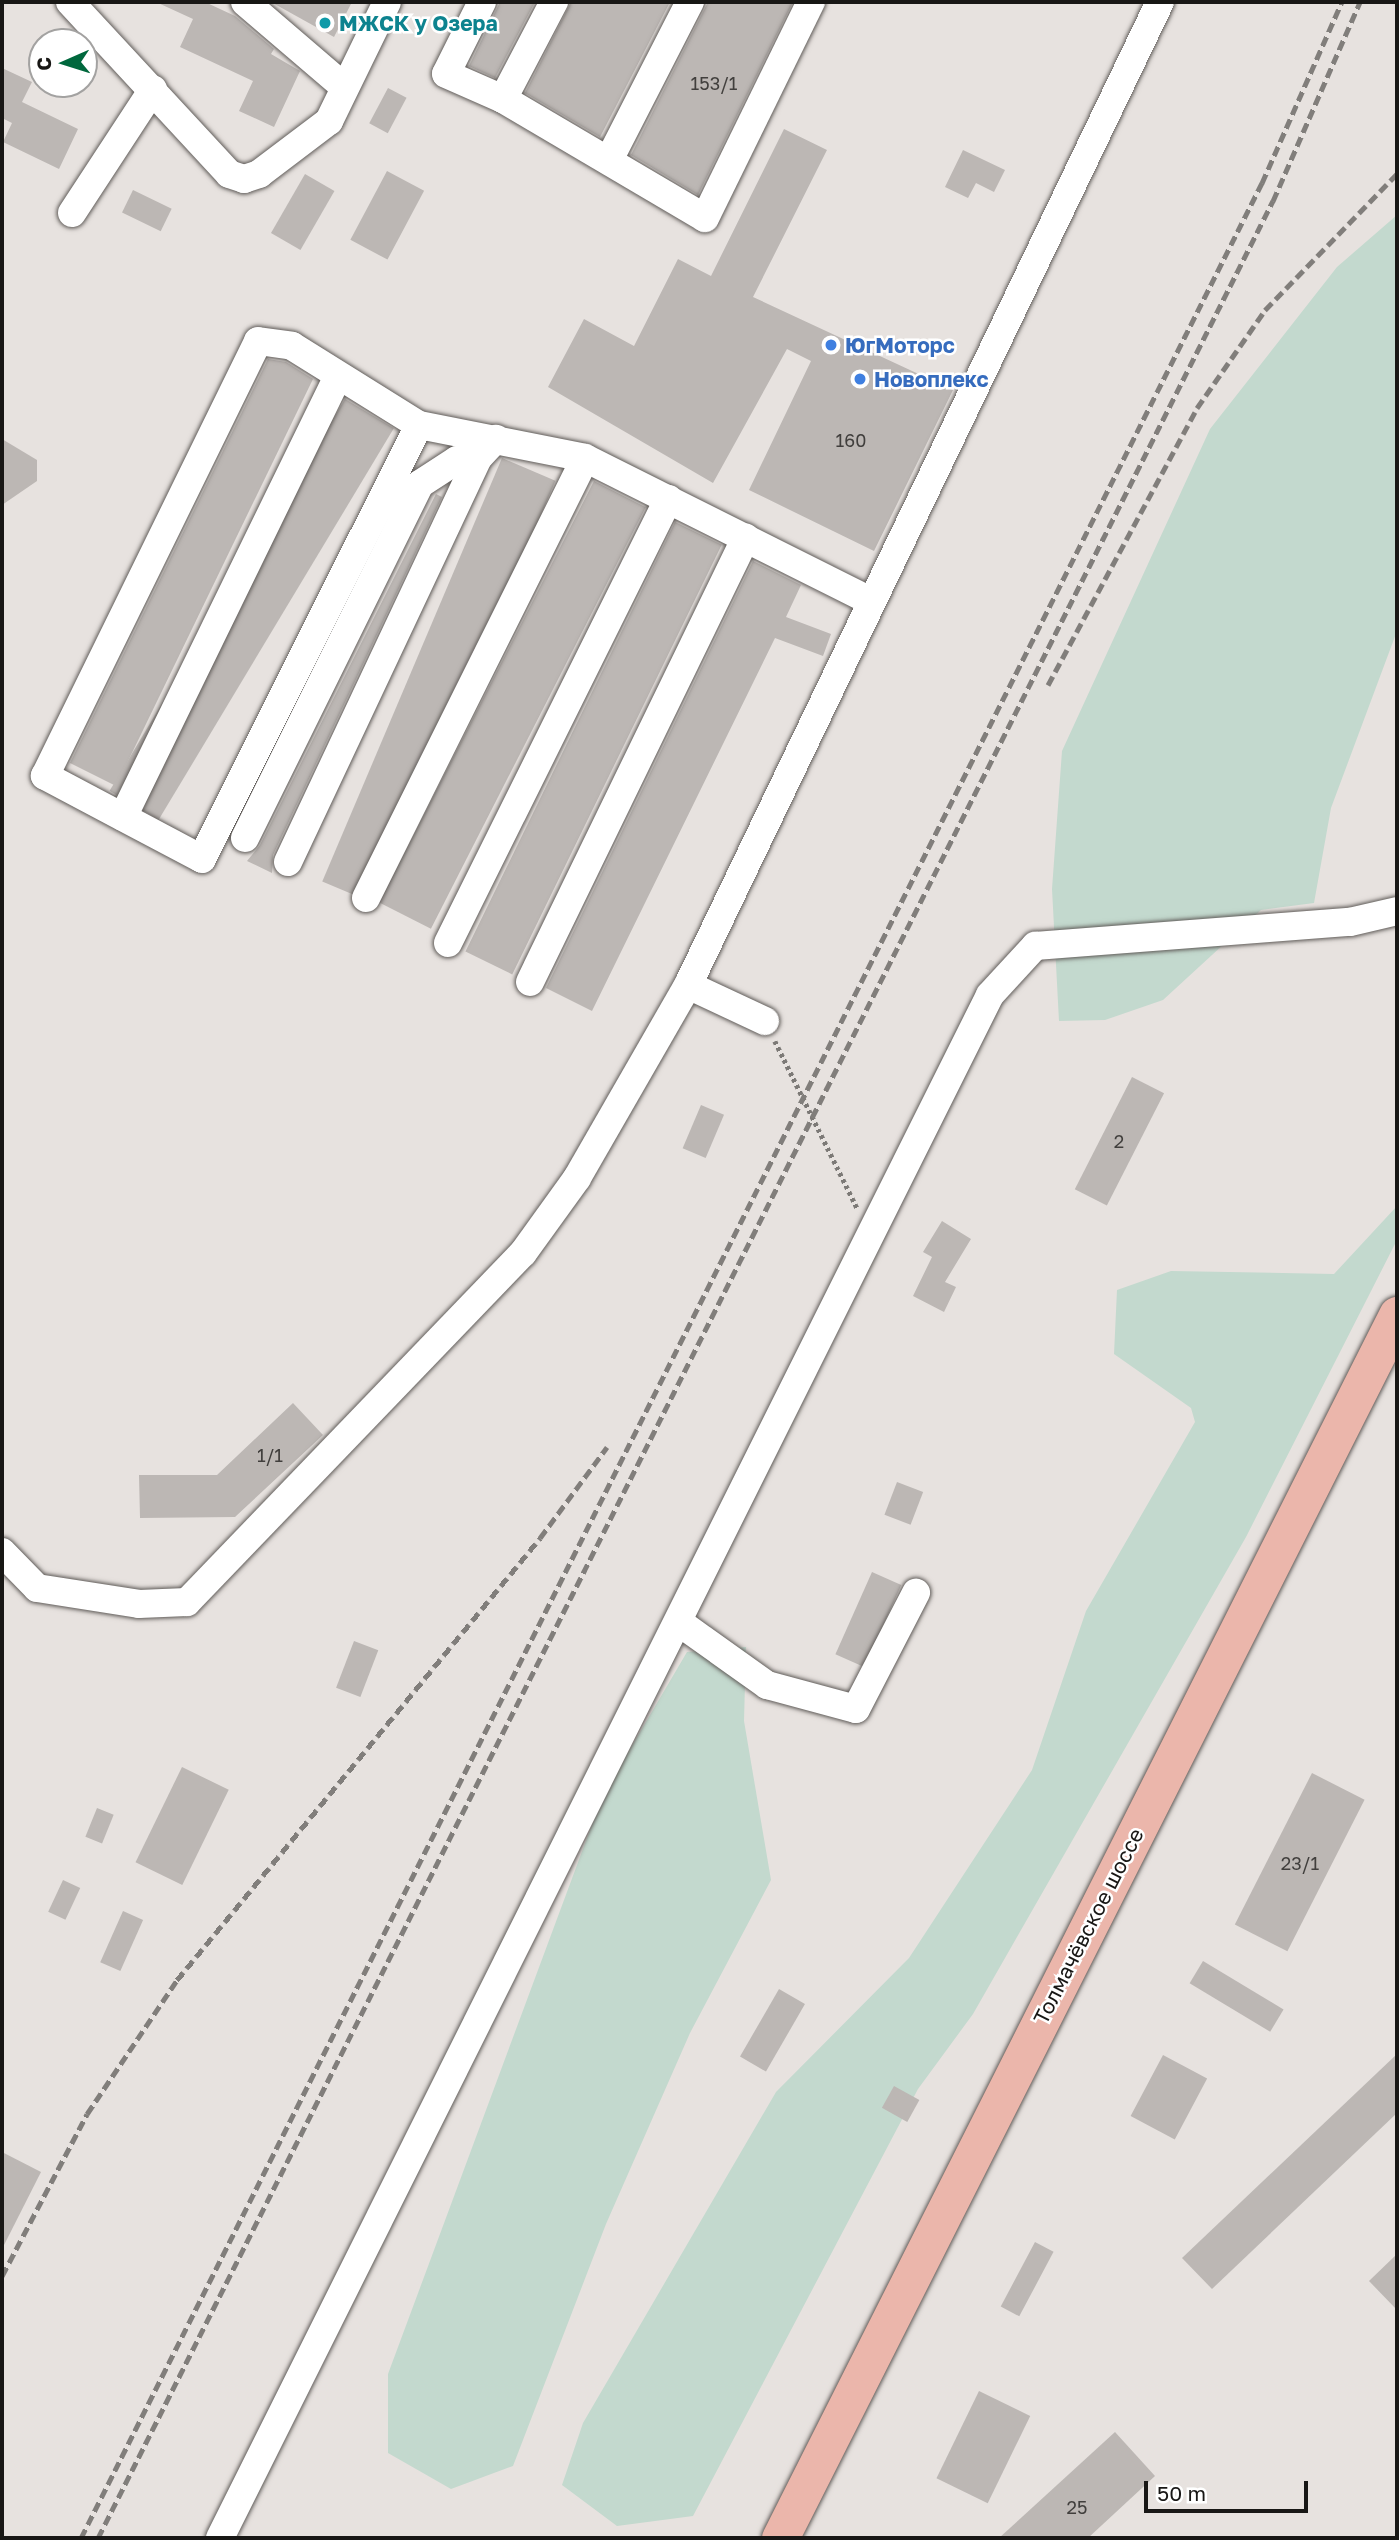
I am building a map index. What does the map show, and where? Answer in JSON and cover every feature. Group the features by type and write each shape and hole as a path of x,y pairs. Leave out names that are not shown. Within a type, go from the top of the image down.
{"main road":[{"name":"Толмачёвское шоссе","path":"779,2538 1397,1315"}],"street":[{"path":"70,2 229,174 244,179 260,174 328,121 343,86 387,2"},
{"path":"245,2 343,86"},
{"path":"482,2 446,75 503,99 705,218 811,2"},
{"path":"503,99 554,2"},
{"path":"609,160 690,2"},
{"path":"2,1552 37,1588 139,1604 187,1602 523,1253 577,1178 688,985 1160,2"},
{"path":"72,213 153,89"},
{"path":"419,425 202,859 45,776 258,341 292,346 337,378 419,425 488,448 584,458 871,601"},
{"path":"123,817 337,378"},
{"path":"245,838 420,484 457,460 488,448"},
{"path":"288,862 488,448"},
{"path":"366,898 584,458"},
{"path":"448,943 668,499"},
{"path":"530,982 746,538"},
{"path":"220,2538 680,1623 990,995 1035,946 1350,922 1397,911"},
{"path":"688,985 765,1021"},
{"path":"680,1623 766,1685 856,1709 916,1593"}],"path":[{"path":"765,1021 848,1199 876,1227"}],"green space":[{"path":"1397,215 1397,631 1331,808 1314,903 1261,910 1163,1000 1105,1020 1059,1021 1052,889 1062,751 1210,429 1337,267"},
{"path":"1397,1206 1397,1240 1246,1537 973,2014 918,2089 693,2516 617,2526 562,2485 583,2423 776,2092 909,1958 1032,1770 1086,1611 1195,1422 1191,1408 1114,1354 1117,1290 1171,1271 1334,1274"},
{"path":"746,1647 744,1721 771,1880 690,2033 606,2224 513,2466 451,2489 388,2453 388,2374 603,1795 687,1652"}],"building":[{"path":"156,2 205,2 235,16 274,49 271,54 300,71 274,127 239,111 253,81 180,47 193,19"},
{"name":"МЖСК у Озера","path":"271,2 352,2 334,37"},
{"path":"500,2 535,2 495,78 469,66"},
{"path":"571,2 670,2 600,137 525,93"},
{"path":"708,2 793,2 698,195 631,155"},
{"path":"2,68 28,80 28,90 22,102 78,129 59,169 3,142 12,123 2,118"},
{"path":"388,88 407,98 388,133 369,123"},
{"path":"784,129 827,150 753,297 953,390 874,551 749,490 811,361 787,349 713,483 548,387 584,319 634,346 678,259 711,276"},
{"path":"963,150 1005,170 994,192 976,183 968,198 945,187"},
{"path":"387,171 424,191 387,260 350,240"},
{"path":"305,174 334,191 300,250 271,233"},
{"path":"133,190 172,209 161,231 122,212"},
{"path":"268,359 286,362 313,379 116,786 70,763"},
{"path":"345,399 394,428 158,820 110,791"},
{"path":"2,439 37,460 37,481 2,505"},
{"path":"502,458 555,481 376,904 322,881"},
{"path":"594,481 646,507 431,929 379,902"},
{"path":"436,494 442,497 273,855 272,873 247,861 260,845"},
{"path":"675,522 722,545 512,974 465,952"},
{"path":"753,561 801,585 786,617 831,634 823,656 775,638 592,1011 546,988"},
{"path":"1132,1077 1164,1093 1107,1206 1075,1189"},
{"path":"701,1105 724,1115 706,1158 683,1148"},
{"path":"942,1221 971,1239 945,1282 956,1287 944,1312 913,1296 932,1257 923,1252"},
{"path":"293,1403 323,1435 235,1517 140,1518 139,1475 217,1475"},
{"path":"897,1482 923,1492 911,1525 884,1515"},
{"path":"872,1572 901,1585 865,1667 835,1654"},
{"path":"354,1641 378,1650 360,1697 336,1688"},
{"path":"182,1767 229,1790 182,1885 136,1862"},
{"path":"1312,1773 1365,1800 1287,1951 1235,1924"},
{"path":"97,1808 114,1815 102,1843 85,1837"},
{"path":"63,1880 80,1888 65,1920 48,1912"},
{"path":"123,1911 143,1920 120,1971 100,1962"},
{"path":"1203,1961 1284,2009 1270,2032 1190,1983"},
{"path":"779,1989 805,2004 766,2072 740,2057"},
{"path":"1397,2054 1397,2113 1212,2289 1182,2258"},
{"path":"1163,2055 1207,2078 1175,2139 1131,2116"},
{"path":"894,2086 919,2100 907,2122 882,2108"},
{"path":"2,2152 41,2172 2,2249"},
{"path":"1035,2242 1054,2252 1019,2316 1001,2306"},
{"path":"1397,2254 1397,2310 1369,2281"},
{"path":"979,2391 1030,2416 988,2503 936,2478"},
{"path":"1115,2432 1155,2476 1088,2538 999,2538"}],"railway":[{"path":"81,2538 1262,183 1342,2"},
{"path":"98,2538 1273,201 1360,2"},
{"path":"1048,685 1197,408 1265,310 1397,174"},
{"path":"2,2276 87,2114 177,1980 540,1538 607,1447"}],"place":[{"name":"МЖСК у Озера","path":"325,23"},
{"name":"ЮгМоторс","path":"831,345"},
{"name":"Новоплекс","path":"860,379"}]}
